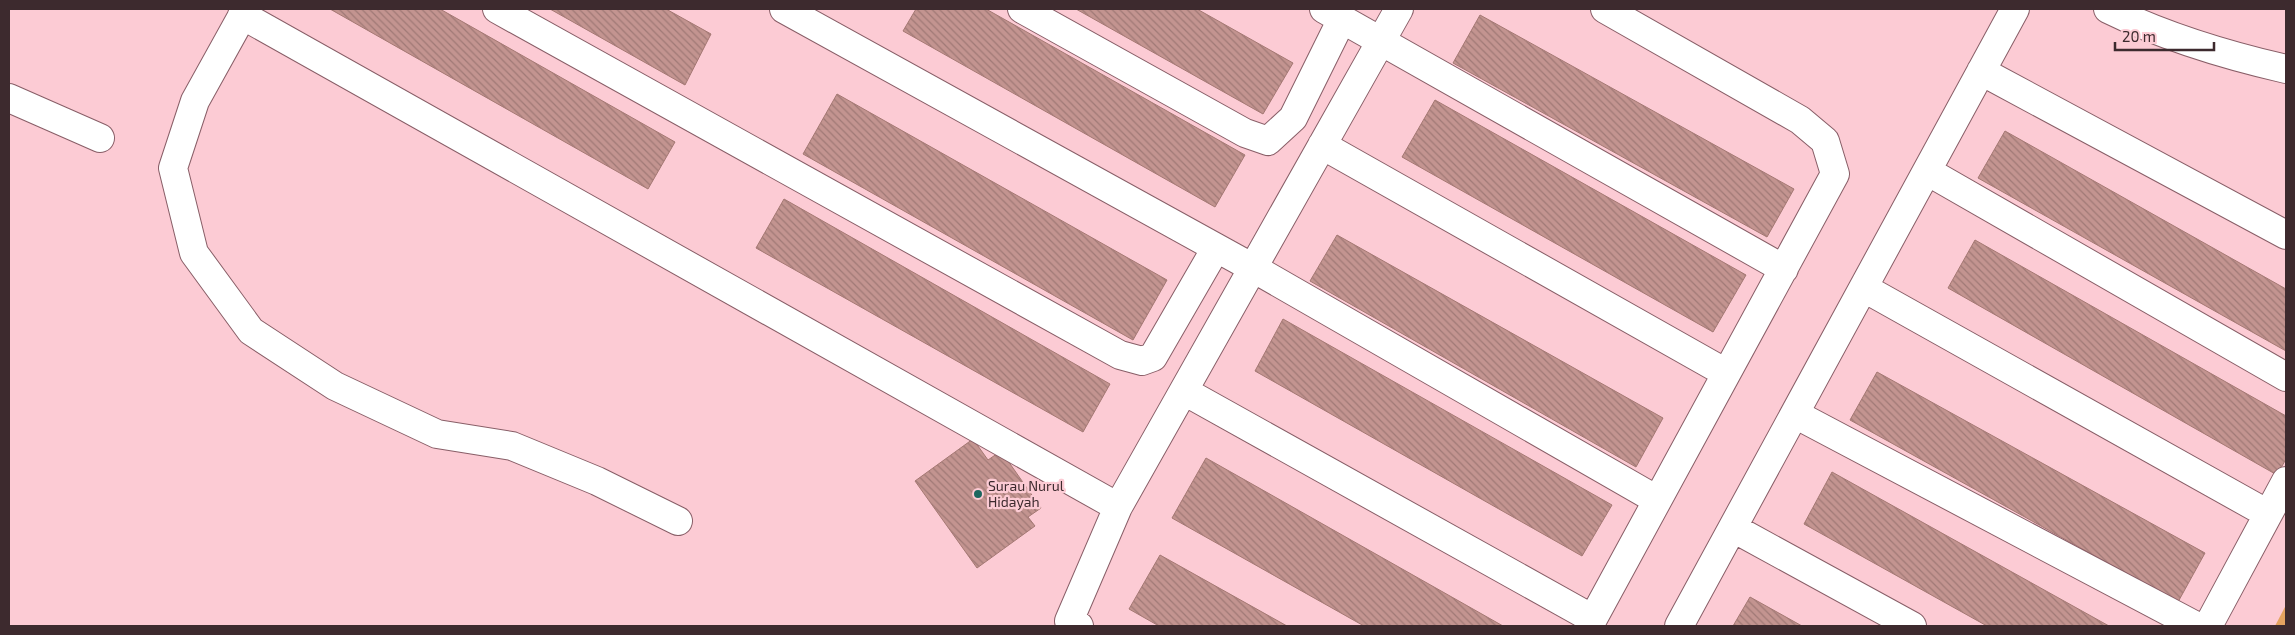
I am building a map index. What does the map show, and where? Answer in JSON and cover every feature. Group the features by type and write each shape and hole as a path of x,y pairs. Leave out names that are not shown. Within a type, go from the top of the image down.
{"main road":[{"path":"496,9 1120,355 1142,361 1153,357 1216,248"},
{"path":"784,9 1253,268 1658,500"},
{"path":"1022,9 1245,133 1268,140 1293,118 1333,14 1784,268"},
{"path":"1079,626 1069,621 1118,507 1399,9"},
{"path":"1184,391 1591,622 1835,174 1825,141 1800,120 1605,9"},
{"path":"1679,626 2015,9"},
{"path":"2108,9 2132,21 2193,44 2286,69"},
{"path":"678,521 597,481 512,446 436,434 335,386 251,330 194,253 172,168 195,101 244,12 1118,507"},
{"path":"1981,71 2286,235"},
{"path":"9,98 100,138"},
{"path":"1322,145 1726,373"},
{"path":"1927,171 2286,377"},
{"path":"1864,288 2268,514"},
{"path":"1795,414 2196,626"},
{"path":"2208,626 2286,481"},
{"path":"1733,528 1912,626"}],"shaded area":[{"path":"2286,605 2286,626 2275,626"}],"building":[{"path":"330,9 440,9 675,142 648,189"},
{"path":"550,9 666,9 711,34 685,85"},
{"path":"916,9 986,9 1245,155 1215,207 903,31"},
{"path":"1076,9 1197,9 1293,63 1263,114"},
{"path":"1480,15 1794,189 1767,237 1453,63"},
{"path":"837,94 1167,280 1133,340 803,154"},
{"path":"1435,100 1746,275 1713,332 1402,157"},
{"path":"2005,131 2286,289 2286,351 1978,178"},
{"path":"784,199 1110,384 1083,432 756,248"},
{"path":"1337,235 1663,418 1636,467 1310,281"},
{"path":"1975,240 2286,416 2286,459 2277,475 1948,288"},
{"path":"1283,319 1612,505 1582,556 1255,371"},
{"path":"1877,372 2205,553 2178,602 1850,420"},
{"name":"Surau Nurul Hidayah","path":"973,439 988,460 1001,451 1041,508 1028,517 1035,526 977,568 915,481"},
{"path":"1206,458 1503,626 1364,626 1172,518"},
{"path":"1832,472 2109,626 1987,626 1804,524"},
{"path":"1160,555 1287,626 1159,626 1129,609"},
{"path":"1750,597 1802,626 1733,626"}],"place":[{"name":"Surau Nurul Hidayah","path":"978,494"}]}
